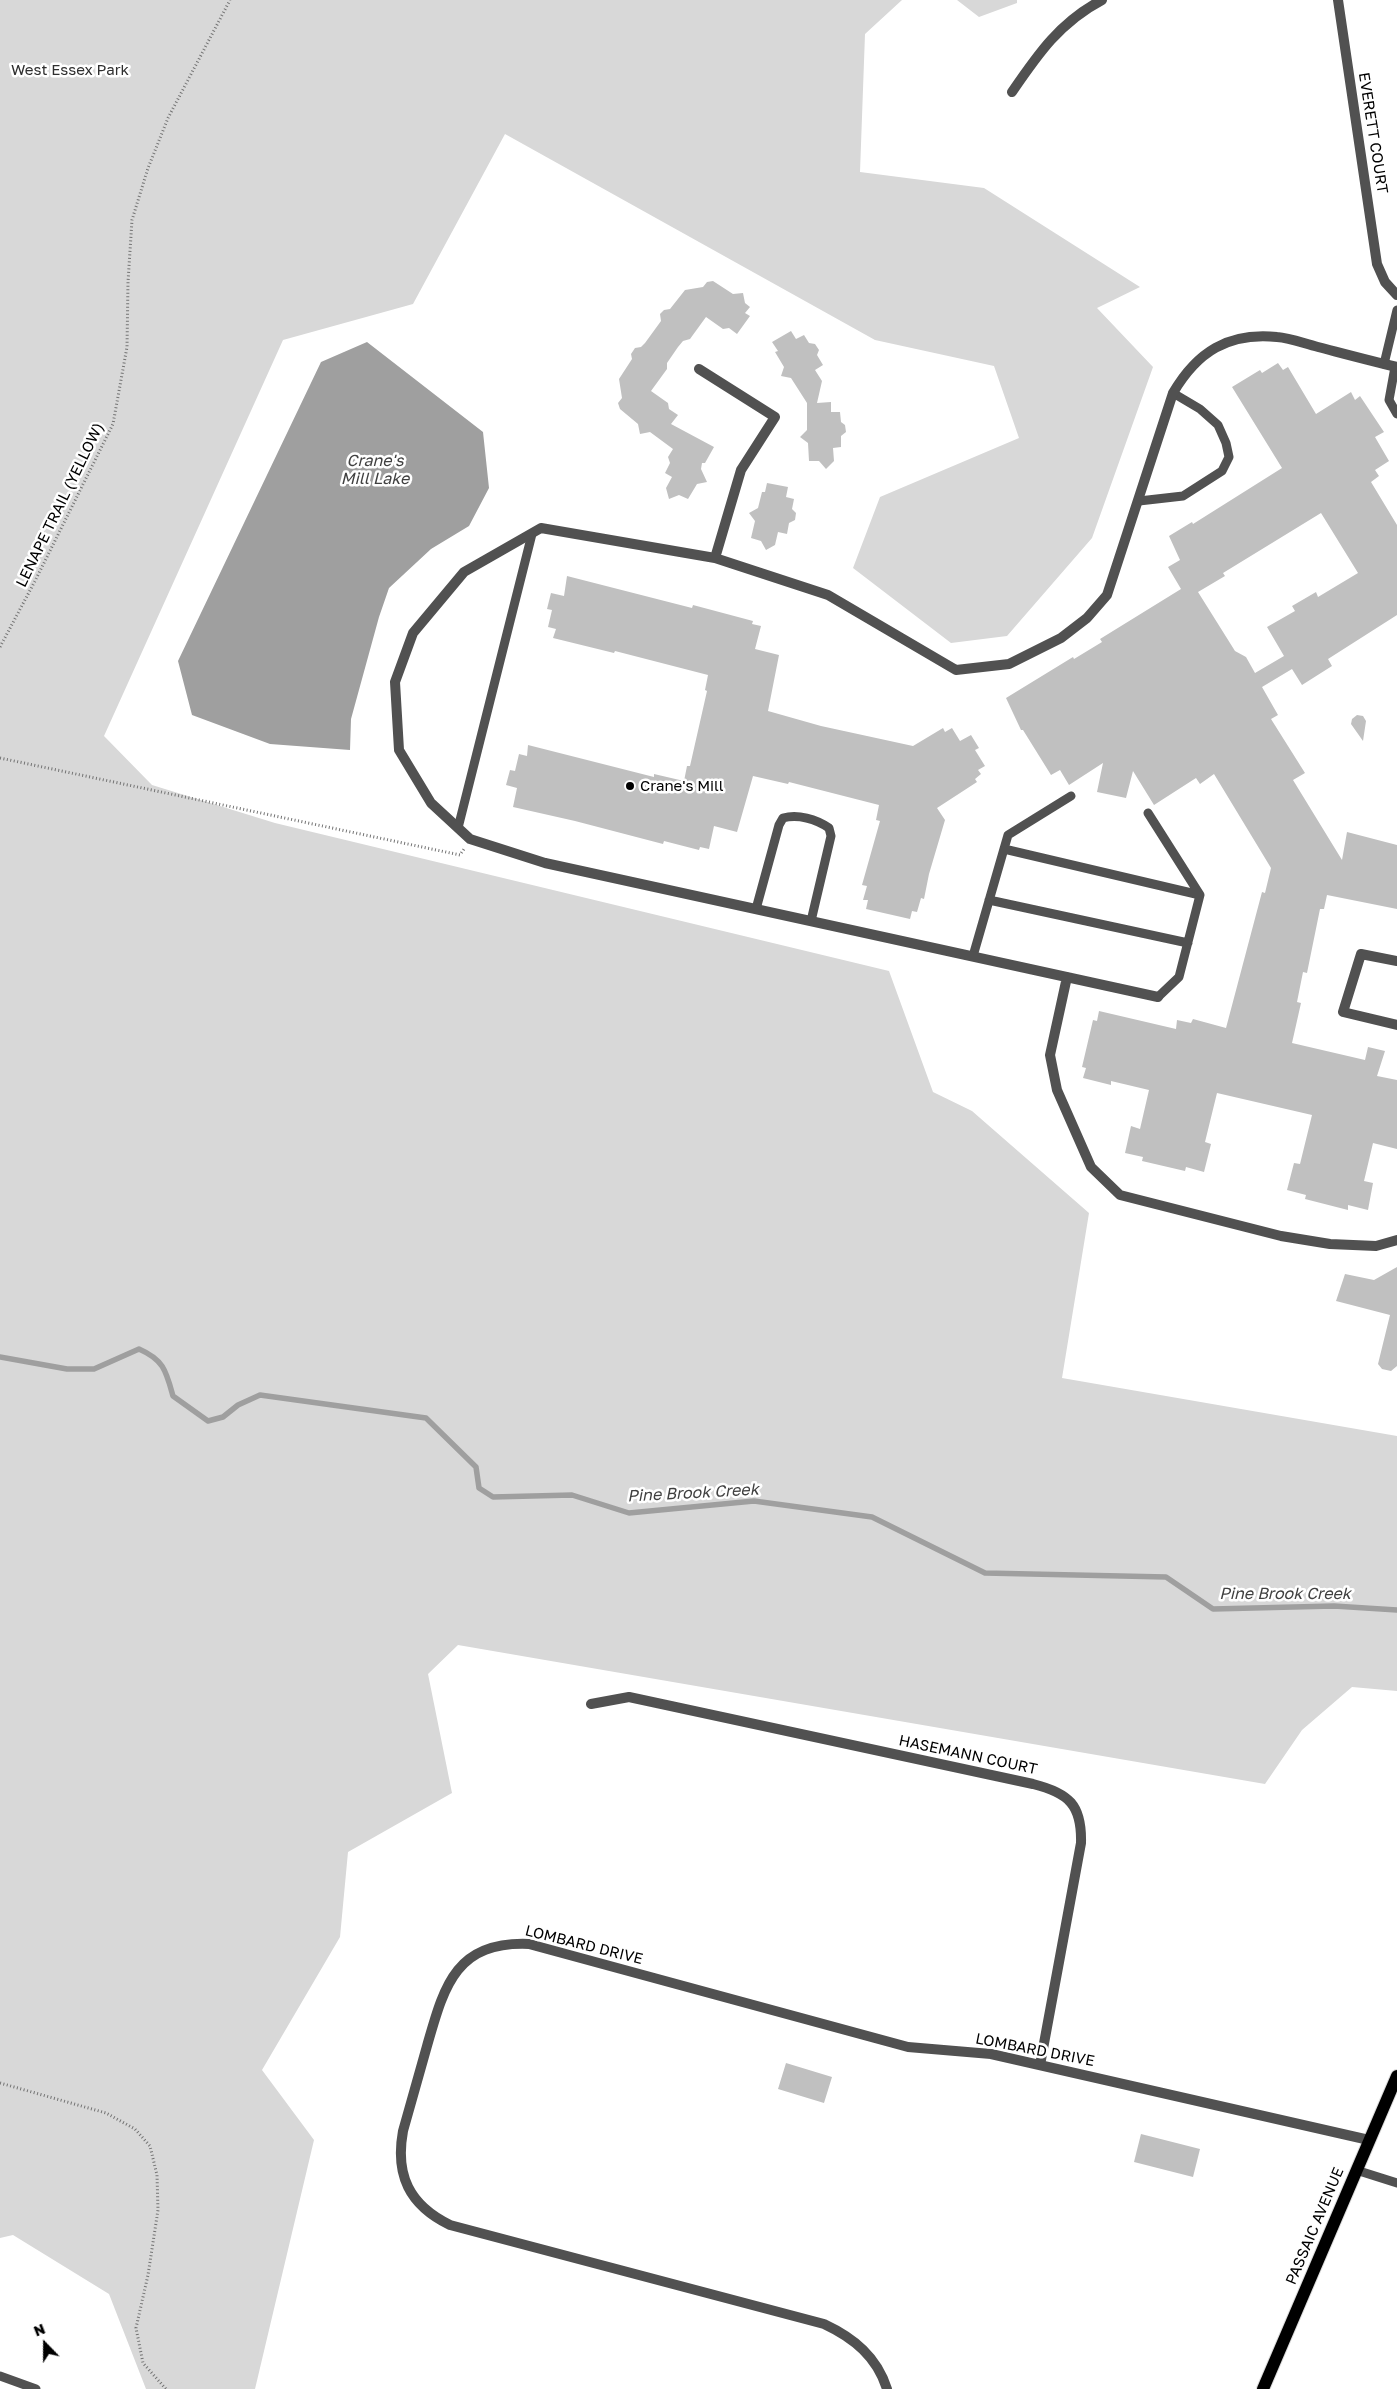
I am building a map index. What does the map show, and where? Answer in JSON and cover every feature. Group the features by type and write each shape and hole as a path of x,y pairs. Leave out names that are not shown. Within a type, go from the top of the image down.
{"main road":[{"name":"PASSAIC AVENUE","path":"1263,2389 1397,2076"}],"street":[{"path":"1012,92 1043,47 1082,10 1102,0"},
{"name":"EVERETT COURT","path":"1338,0 1377,264 1385,282 1397,295"},
{"path":"1158,997 545,863 470,839 430,803 399,750 394,682 413,633 464,572 541,528 715,558 828,595 956,670 1009,664 1062,638 1088,618 1107,595 1173,393 1185,372 1203,356 1220,344 1247,337 1278,337 1396,367"},
{"path":"699,369 775,417 741,470 715,558"},
{"path":"1397,961 1361,954 1343,1012 1397,1025"},
{"path":"1067,977 1050,1055 1057,1090 1091,1167 1120,1195 1281,1236 1330,1244 1376,1246 1397,1240"},
{"name":"HASEMANN COURT","path":"591,1704 629,1698 1033,1784 1050,1788 1063,1794 1079,1813 1081,1843 1040,2064"},
{"name":"LOMBARD DRIVE","path":"887,2389 873,2361 860,2345 843,2333 824,2324 450,2225 423,2208 412,2195 405,2181 401,2166 400,2149 403,2131 446,1988 466,1961 480,1952 512,1943 529,1944 908,2047 991,2054 1369,2140"}],"lane":[{"path":"1384,364 1397,310"},
{"path":"1396,367 1389,400 1397,414"},
{"path":"1139,501 1182,496 1222,471 1229,456 1226,443 1218,425 1200,409 1173,393"},
{"path":"458,828 532,534"},
{"path":"972,956 1008,835 1070,796"},
{"path":"1148,813 1200,895 1179,977 1158,997"},
{"path":"756,909 779,825 783,818 793,816 821,822 829,828 831,836 811,921"},
{"path":"1004,849 1200,895"},
{"path":"989,900 1188,943"},
{"path":"1356,2170 1397,2183"},
{"path":"0,2376 36,2389"}],"path":[{"name":"LENAPE TRAIL (YELLOW)","path":"0,647 35,582 113,424 127,346 128,282 132,220 148,168 168,118 230,0"},
{"path":"0,758 460,855 470,839"},
{"path":"0,2082 106,2113 135,2129 150,2146 157,2174 158,2210 148,2275 136,2328 143,2363 166,2389"}],"green space":[{"name":"West Essex Park","path":"0,0 902,0 865,34 860,172 984,188 1140,287 1097,308 1153,367 1092,538 1007,636 951,643 853,568 880,497 1019,438 994,366 875,340 505,134 413,304 283,340 104,736 152,785 275,823 889,971 933,1092 972,1111 1089,1213 1062,1378 1397,1436 1397,1691 1352,1687 1302,1730 1265,1784 458,1645 428,1674 452,1793 348,1852 340,1937 262,2070 314,2140 255,2389 146,2389 109,2294 13,2235 0,2238"},
{"path":"957,0 1017,0 1017,3 979,17"}],"water":[{"name":"Crane's Mill Lake","path":"367,342 483,432 489,488 469,526 431,549 389,588 379,617 351,719 350,750 270,744 192,715 178,661 321,362"}],"building":[{"path":"713,281 733,294 743,293 745,303 750,307 745,313 750,316 737,334 729,328 723,329 706,317 690,339 683,341 678,347 667,363 667,369 651,391 668,403 669,409 678,415 671,424 714,447 705,463 702,463 701,469 707,482 697,484 688,499 679,495 669,499 666,488 672,477 665,473 670,463 668,457 673,449 650,432 640,434 638,424 620,409 618,403 622,398 619,379 632,359 631,354 635,348 641,347 645,343 661,321 660,314 664,310 670,309 685,290 703,287 707,282"},
{"path":"791,331 796,339 804,335 809,343 815,344 819,350 817,355 823,365 815,370 822,381 817,403 831,402 831,412 840,412 841,422 845,425 846,432 841,436 841,447 833,448 834,461 826,469 819,461 809,461 808,443 800,437 807,430 807,403 791,378 781,376 784,367 775,352 778,351 772,342"},
{"name":"Crane's Mill","path":"1278,363 1283,370 1288,367 1316,414 1351,392 1355,400 1360,396 1384,432 1375,437 1389,461 1375,470 1379,476 1371,482 1397,525 1397,615 1328,659 1332,666 1302,685 1292,669 1262,687 1278,715 1271,719 1305,773 1293,780 1342,860 1347,832 1397,845 1397,909 1327,895 1324,909 1320,909 1307,973 1303,972 1297,1002 1301,1003 1292,1043 1365,1060 1368,1047 1385,1051 1377,1076 1397,1080 1397,1149 1373,1143 1364,1181 1373,1183 1368,1210 1348,1205 1348,1210 1305,1199 1306,1195 1287,1190 1294,1163 1300,1164 1312,1115 1217,1093 1205,1142 1211,1144 1204,1172 1186,1167 1185,1171 1142,1161 1143,1157 1125,1153 1131,1126 1140,1129 1149,1090 1111,1081 1111,1085 1083,1078 1086,1068 1082,1067 1093,1020 1097,1021 1099,1011 1176,1029 1177,1020 1191,1023 1193,1019 1226,1028 1262,892 1265,893 1271,868 1214,774 1200,784 1196,778 1154,805 1133,771 1126,798 1097,792 1103,763 1069,785 1060,770 1051,775 1023,730 1021,730 1006,698 1073,657 1074,659 1102,642 1100,639 1181,589 1168,567 1180,560 1169,536 1192,522 1193,524 1282,468 1232,387 1260,370 1262,373","holes":["1321,513 1358,573 1318,597 1316,592 1292,606 1295,611 1267,627 1284,656 1255,673 1246,657 1235,651 1198,592 1225,576 1223,573"]},
{"path":"767,483 788,487 786,497 794,499 792,509 796,513 795,520 789,523 787,534 778,532 775,545 766,550 761,541 751,538 755,521 749,513 758,508 762,492 765,492"},
{"path":"567,576 692,608 693,605 753,621 752,624 761,626 755,649 779,655 768,711 821,726 913,746 943,728 945,732 952,728 960,741 971,735 979,748 975,750 985,766 978,770 981,774 975,779 977,782 937,808 945,820 929,874 924,899 921,898 917,912 912,911 910,919 866,909 868,900 863,900 867,886 862,885 880,821 876,820 879,805 789,782 788,784 753,776 737,832 714,826 709,849 700,847 699,850 664,841 663,844 513,807 517,788 506,785 510,770 515,771 519,754 527,756 528,745 654,777 654,774 684,781 687,766 690,766 707,691 705,690 708,675 615,651 614,653 553,638 556,629 548,627 552,610 547,609 551,593 564,596"},
{"path":"1357,715 1363,716 1366,721 1363,741 1351,724 1352,719"},
{"path":"1397,1267 1397,1366 1391,1371 1382,1369 1378,1364 1390,1315 1336,1301 1345,1274 1374,1280"},
{"path":"786,2063 832,2077 824,2103 778,2089"},
{"path":"1141,2134 1200,2149 1193,2177 1134,2162"}],"waterway":[{"name":"Pine Brook Creek","path":"0,1357 67,1369 94,1369 139,1349 154,1357 163,1367 173,1396 208,1421 223,1417 238,1405 260,1395 426,1418 476,1467 479,1488 493,1497 572,1495 629,1513 754,1501 872,1517 985,1573 1166,1577 1213,1609 1334,1606 1397,1610"}],"place":[{"name":"Crane's Mill","path":"630,786"}]}
